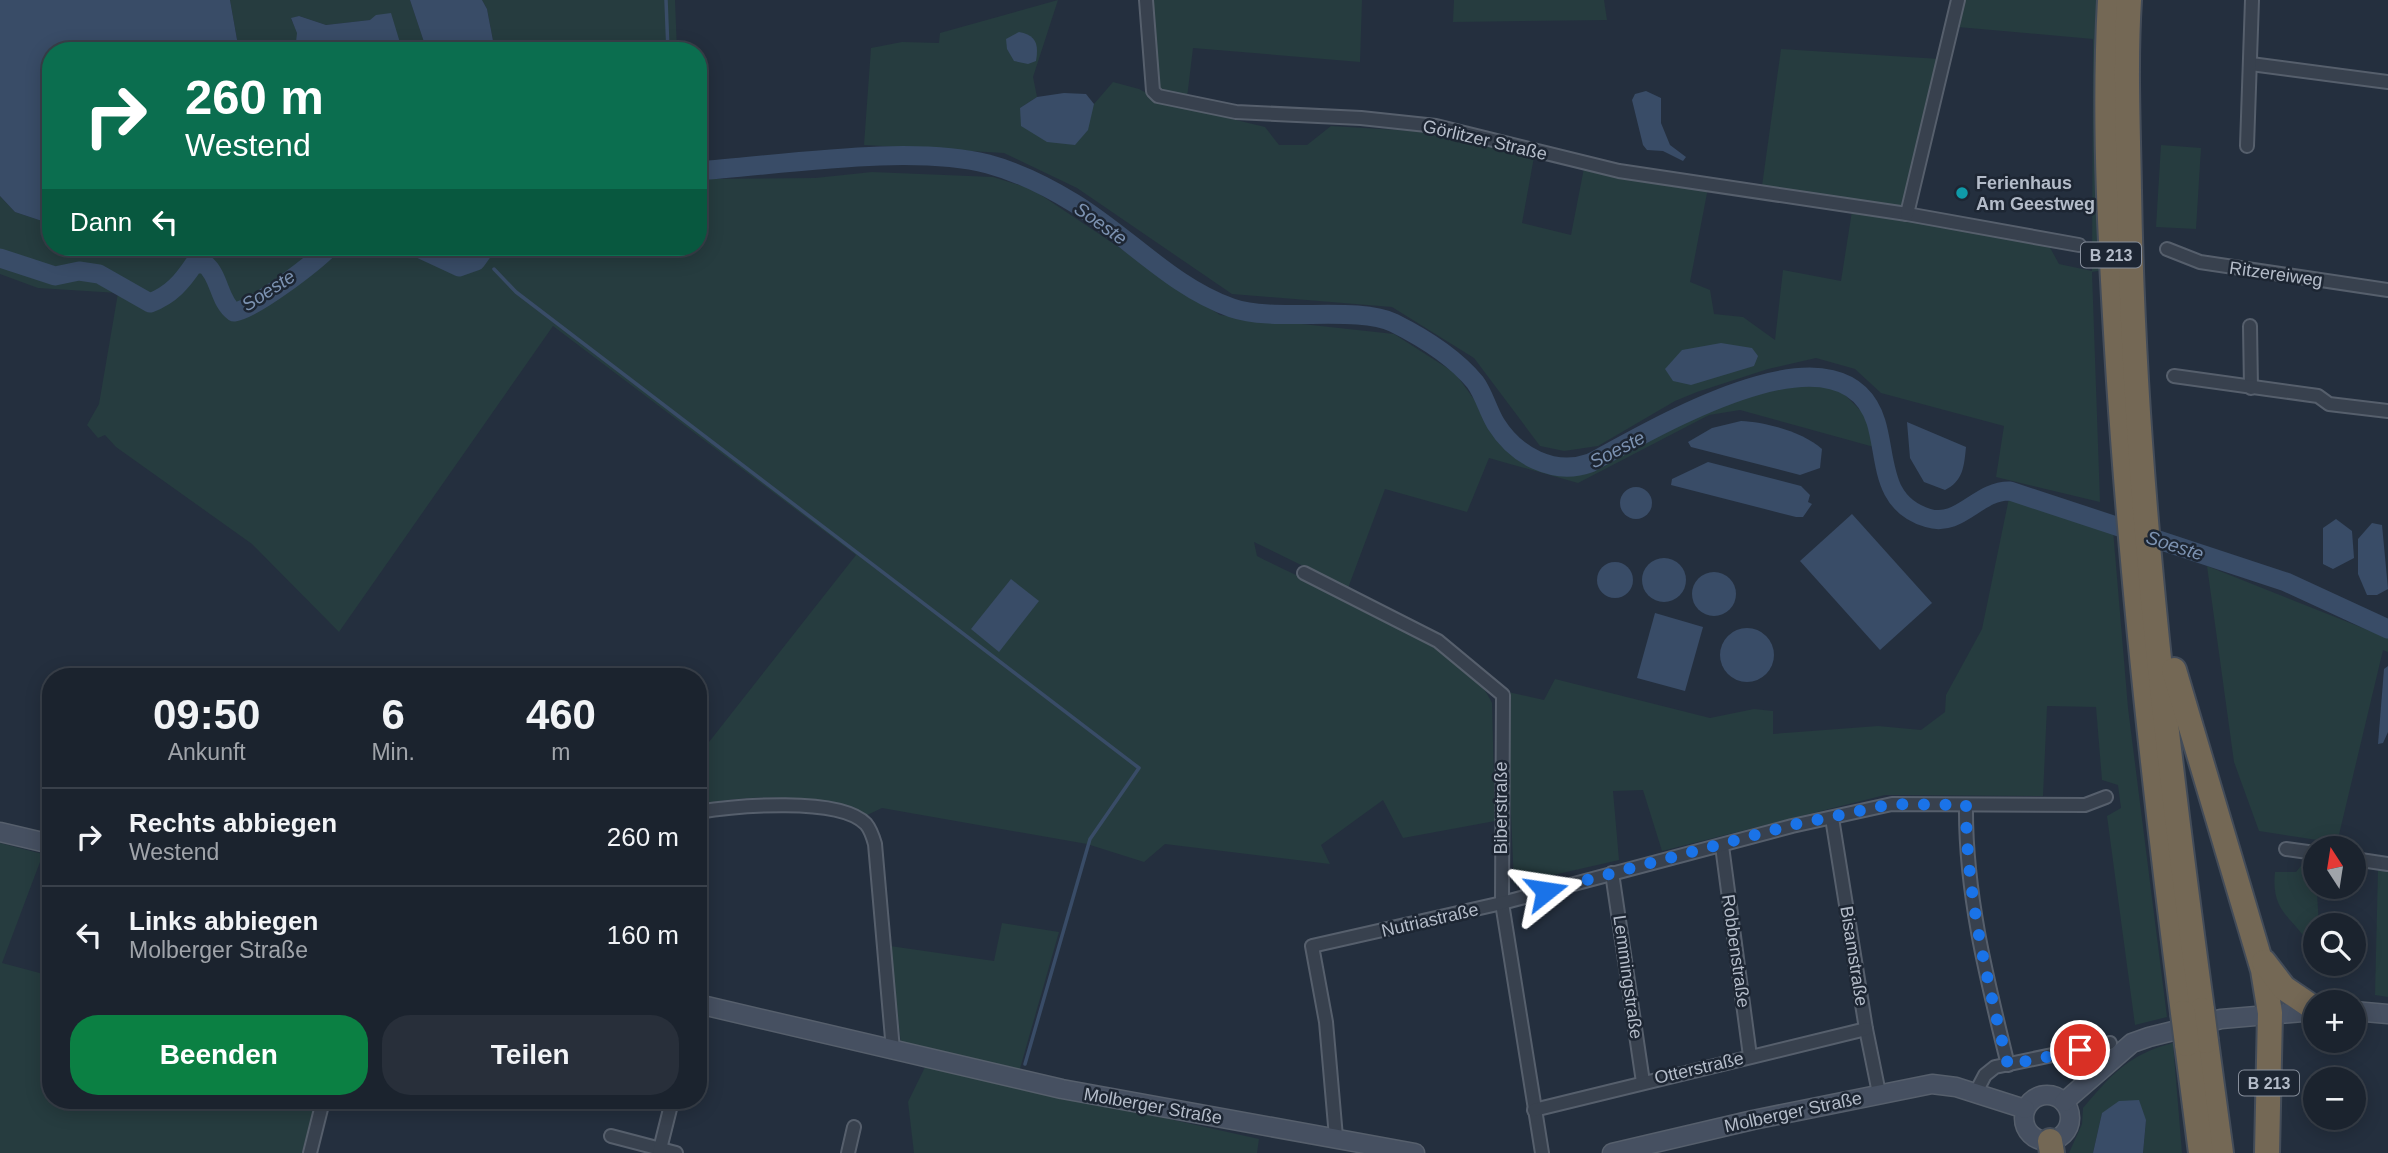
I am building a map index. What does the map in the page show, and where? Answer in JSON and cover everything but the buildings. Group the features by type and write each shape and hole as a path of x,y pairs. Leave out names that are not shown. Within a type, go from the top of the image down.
{"highway":[{"name":"B 213","path":"2110,0 2111,259 2140,547 2146,718 2192,1011 2201,1153"},
{"name":"B 213","path":"2129,0 2130,265 2137,510"},
{"name":"B 213","path":"2140,547 2158,564 2176,685 2260,955 2270,1013 2267,1153"},
{"name":"B 213","path":"2260,955 2284,988 2303,1001"},
{"name":"B 213","path":"2196,1043 2221,1153"}],"main road":[{"path":"0,832 42,842"},
{"name":"Molberger Straße","path":"707,1006 1062,1089 1415,1153"},
{"path":"2064,1102 2132,1043 2221,1019 2303,1011"},
{"path":"2366,1012 2388,1014"},
{"name":"Molberger Straße","path":"1612,1153 1879,1093 1931,1084 1976,1092 2025,1109"},
{"path":"2046,1094 2064,1102 2070,1111 2069,1126 2051,1147 2031,1135 2024,1121 2025,1109 2032,1100 2046,1094"}],"street":[{"name":"Görlitzer Straße","path":"1146,0 1153,90 1158,96 1236,113 1361,118 1436,126 1619,171 1908,214 2079,245"},
{"path":"1908,214 1958,0"},
{"path":"2248,146 2252,0"},
{"path":"2251,64 2388,82"},
{"name":"Ritzereiweg","path":"2167,249 2200,262 2388,290"},
{"path":"2250,326 2250,388"},
{"path":"2174,376 2318,396 2329,404 2388,411"},
{"name":"Biberstraße","path":"1304,573 1438,641 1503,695 1502,903 1542,1153"},
{"name":"Nutriastraße","path":"1336,1137 1326,1022 1312,946 1502,903 1792,825 1892,804 2085,805 2106,797"},
{"path":"1966,805 1969,871 1984,966 2008,1065"},
{"path":"707,811 738,806 825,809 847,813 864,822 875,844 893,1050"},
{"name":"Bisamstraße","path":"1832,818 1879,1093"},
{"name":"Robbenstraße","path":"1722,846 1750,1056"},
{"path":"2286,849 2303,851"},
{"path":"2366,861 2388,864"},
{"name":"Lemmingstraße","path":"1612,873 1643,1082"},
{"name":"Otterstraße","path":"1534,1110 1866,1029"},
{"path":"1976,1092 1985,1074 1995,1067 2110,1044"},
{"path":"310,1153 321,1109"},
{"path":"660,1151 670,1109"},
{"path":"848,1153 854,1127"},
{"path":"611,1136 660,1151 676,1153"}],"green space":[{"path":"230,0 410,0 424,42 396,42 371,20 326,25 299,16 291,19 298,33 296,42 237,42"},
{"path":"482,0 675,0 677,42 493,42 487,9"},
{"path":"1058,0 1033,77 1037,97 1020,108 1090,116 1094,104 1113,82 1139,89 1166,103 1265,127 1279,145 1307,145 1331,126 1431,132 1534,157 1522,223 1571,235 1584,168 1708,188 1690,282 1710,290 1714,314 1743,317 1775,340 1783,270 1841,281 1852,211 2048,244 2059,264 2092,271 2093,39 1958,27 1964,0 2105,0 2103,270 2092,272 2100,502 1996,477 2004,426 1881,393 1855,369 1816,358 1768,369 1697,392 1675,401 1598,446 1564,451 1540,446 1474,358 1392,307 1232,294 1077,188 1004,153 864,145 871,48 902,42 939,43 940,33"},
{"path":"1152,0 1362,0 1360,62 1193,48 1187,98 1161,93 1157,83"},
{"path":"1454,0 1604,0 1607,20 1453,22"},
{"path":"1781,49 1940,59 1904,207 1762,186"},
{"path":"2161,145 2201,148 2196,229 2156,227"},
{"path":"872,172 993,177 1032,189 1220,315 1394,334 1455,373 1507,445 1535,468 1580,471 1708,407 1751,392 1817,381 1842,392 1865,415 1874,447 1740,410 1709,415 1578,483 1489,458 1467,512 1385,489 1348,588 1254,542 1257,556 1423,640 1454,661 1478,682 1492,703 1495,821 1403,838 1383,800 1321,845 1330,864 1165,844 1144,862 1087,844 882,808 865,816 827,802 806,799 761,798 707,803 707,745 856,555 553,326 339,632 252,544 116,447 105,435 98,438 87,425 99,404 118,293 38,288 0,274 0,196 15,212 42,221 42,256 707,256 707,179 815,178"},
{"path":"2009,498 2113,530 2128,708 2167,1017 2135,1025 2107,816 2121,808 2118,785 2102,780 2096,707 2047,706 2043,796 1885,795 1662,851 1643,790 1613,791 1619,860 1514,884 1506,698 1508,692 1544,700 1555,679 1710,718 1754,709 1773,711 1773,734 1878,726 1921,730 1945,712 1946,695 1982,629"},
{"path":"2207,566 2388,638 2388,652 2383,650 2339,836 2303,838 2259,831 2234,762"},
{"path":"0,843 42,854 2,963 42,974 42,1109 314,1109 302,1153 0,1153"},
{"path":"2303,863 2303,900 2317,900 2318,913 2303,913 2303,936 2279,904 2274,885 2275,872 2296,872"},
{"path":"2378,869 2388,870 2388,997 2375,995"},
{"path":"1002,923 1059,932 1019,1072 901,1044 890,946 994,961"},
{"path":"2173,1043 2182,1153 2143,1153 2146,1120 2102,1113 2093,1153 2069,1153 2082,1124 2083,1108 2103,1085 2122,1067 2144,1053"},
{"path":"926,1065 1259,1139 1257,1153 914,1153 908,1102"}],"water":[{"path":"0,0 230,0 237,42 42,42 42,221 15,212 0,196"},
{"path":"410,0 482,0 487,9 493,42 424,42"},
{"path":"391,13 400,42 296,42 297,33 291,18 299,16 326,25 370,20 376,15"},
{"path":"1019,32 1029,35 1035,41 1036,61 1028,64 1014,61 1007,49 1006,39"},
{"path":"1646,91 1661,98 1661,123 1670,145 1686,157 1683,161 1663,151 1647,150 1643,145 1632,100 1635,94"},
{"path":"1064,93 1086,94 1094,104 1088,130 1075,145 1047,142 1021,126 1020,108 1037,97"},
{"path":"1721,343 1752,348 1758,356 1754,366 1691,385 1673,381 1665,369 1682,350"},
{"path":"1741,421 1784,429 1814,443 1822,449 1820,468 1800,475 1691,447 1688,442 1712,428"},
{"path":"1907,422 1966,447 1959,478 1945,490 1924,482 1910,458"},
{"path":"1708,462 1801,486 1810,495 1808,502 1812,504 1803,517 1796,517 1671,485 1672,479"},
{"path":"1636,487 1647,492 1652,503 1647,514 1636,519 1625,514 1620,503 1625,492"},
{"path":"1852,514 1932,603 1880,650 1800,561"},
{"path":"2336,519 2352,531 2354,558 2333,569 2323,564 2323,528"},
{"path":"2372,523 2382,525 2388,589 2377,595 2367,595 2358,574 2358,539"},
{"path":"1664,558 1680,564 1686,580 1680,596 1664,602 1648,596 1642,580 1648,564"},
{"path":"1615,562 1628,567 1633,580 1628,593 1615,598 1602,593 1597,580 1602,567"},
{"path":"1714,572 1730,578 1736,594 1730,610 1714,616 1698,610 1692,594 1698,578"},
{"path":"1011,579 1039,601 999,652 971,629"},
{"path":"1655,613 1703,627 1685,691 1637,678"},
{"path":"1747,628 1766,636 1774,655 1766,674 1747,682 1728,674 1720,655 1728,636"},
{"path":"2388,666 2388,732 2383,743 2378,744 2384,669"},
{"path":"2139,1100 2146,1120 2143,1153 2093,1153 2102,1113 2119,1101"}],"waterway":[{"path":"666,0 668,42"},
{"name":"Soeste","path":"707,170 884,156 957,158 999,167 1032,180 1074,203 1170,274 1210,299 1232,308 1270,314 1359,315 1394,323 1438,349 1467,373 1478,387 1504,435 1525,454 1550,465 1563,467 1590,463 1697,408 1742,390 1786,379 1825,378 1856,391 1876,422 1893,491 1912,511 1928,518 1950,518 1988,496 2010,491 2286,582 2388,629"},
{"name":"Soeste","path":"0,258 55,276 79,271 99,274 150,303 175,287 194,264 205,264 214,275 225,302 234,312 256,303 319,256"},
{"name":"Soeste","path":"435,256 459,267 476,261 480,256"},
{"path":"494,269 516,292 1139,768 1090,839 1025,1064"}],"place":[{"name":"Ferienhaus Am Geestweg","path":"1962,193"}],"route":[{"path":"1546,891 1722,846 1792,825 1892,804 1966,805 1967,858 1984,966 2008,1065 2080,1050"}]}
